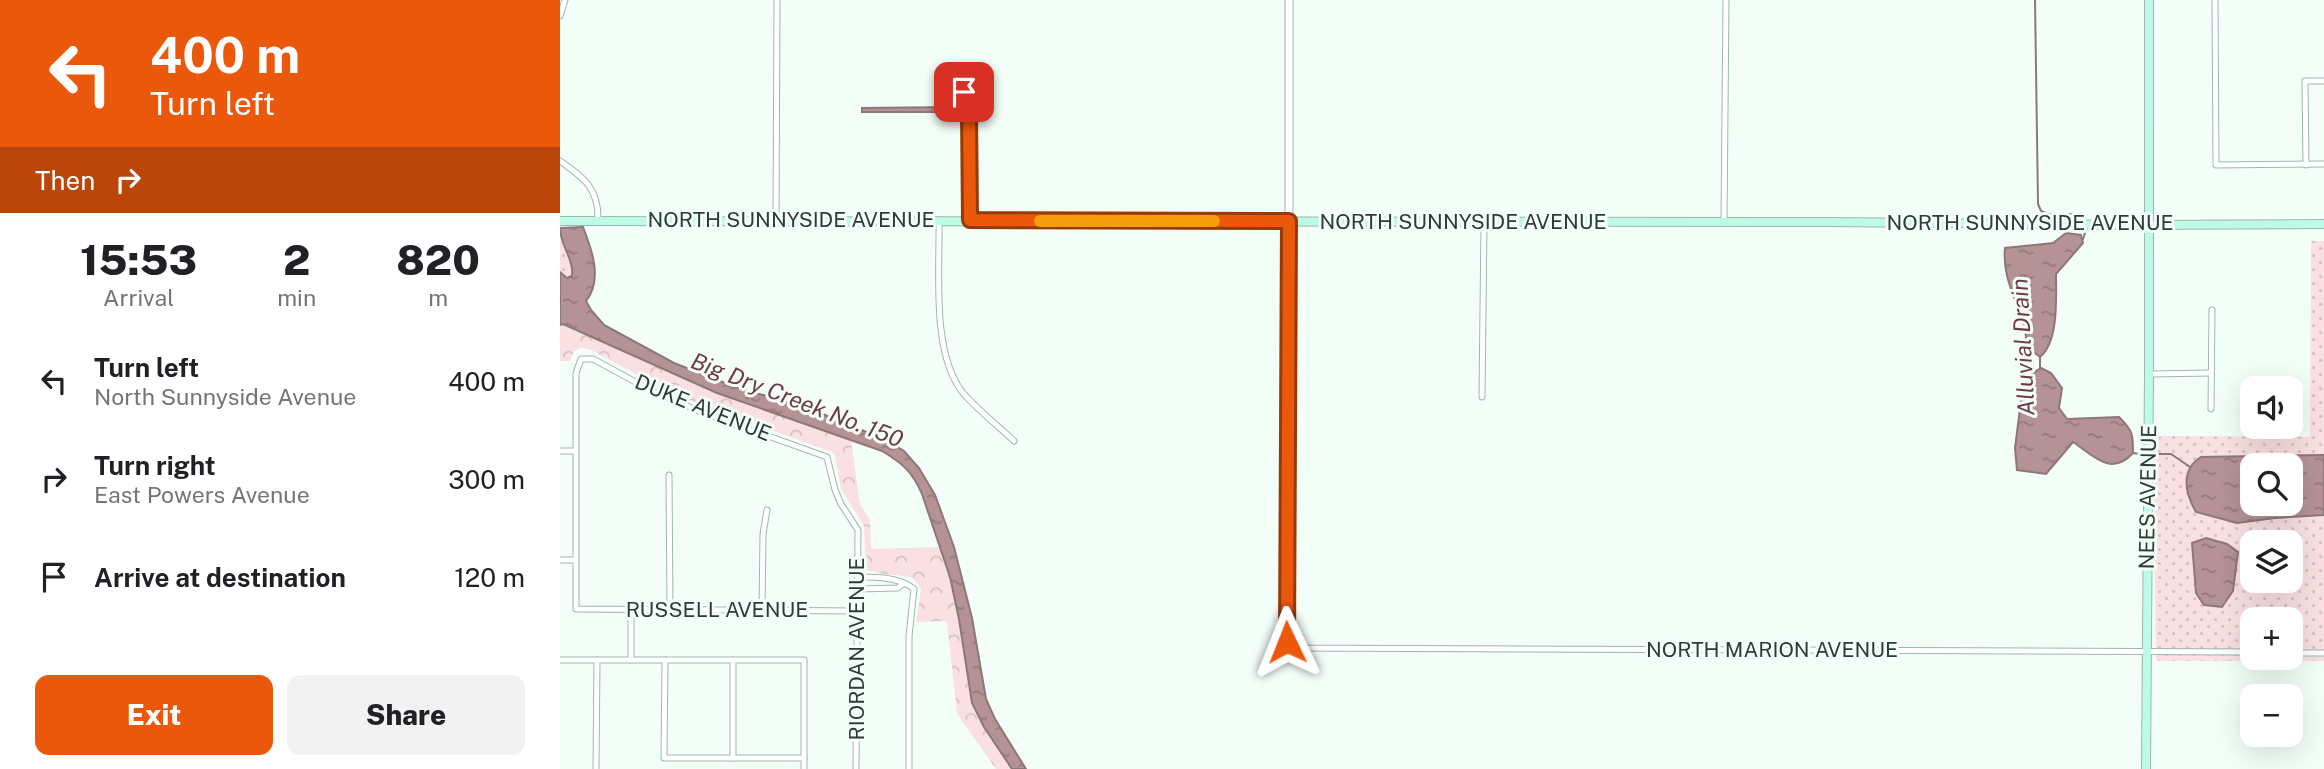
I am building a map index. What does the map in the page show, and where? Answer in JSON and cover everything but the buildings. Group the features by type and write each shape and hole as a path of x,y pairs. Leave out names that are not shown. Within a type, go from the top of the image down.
{"main road":[{"name":"NEES AVENUE","path":"2146,769 2149,0"},
{"name":"NORTH SUNNYSIDE AVENUE","path":"560,221 2149,225 2324,223"}],"street":[{"path":"560,16 565,0"},
{"path":"776,220 777,0"},
{"path":"1289,0 1289,221"},
{"path":"1724,222 1726,0"},
{"path":"2215,0 2216,165 2324,164"},
{"path":"2306,165 2305,81 2324,81"},
{"path":"964,92 969,111 970,220"},
{"path":"560,161 590,186 597,203 598,220"},
{"path":"939,220 941,339 946,363 962,392 1014,441"},
{"name":"NORTH MARION AVENUE","path":"1289,221 1286,606 1287,642 1292,649 2240,652"},
{"path":"1482,397 1484,222"},
{"path":"2211,409 2212,310"},
{"name":"DUKE AVENUE","path":"575,451 576,373 581,359 593,359 654,392 706,414 827,457 841,504 859,530"},
{"path":"2149,373 2211,373"},
{"path":"560,451 575,451 575,559 560,559"},
{"path":"669,475 670,610"},
{"path":"762,610 763,534 767,510"},
{"name":"RIORDAN AVENUE","path":"856,769 859,530"},
{"name":"RUSSELL AVENUE","path":"575,559 576,610 858,611"},
{"path":"858,577 898,580 914,589 909,645 909,769"},
{"path":"885,580 885,588"},
{"path":"858,589 898,588 904,584"},
{"path":"631,610 631,660"},
{"path":"2303,653 2324,653"},
{"path":"560,660 804,660 804,769"},
{"path":"596,769 597,660"},
{"path":"665,660 664,758 804,758"},
{"path":"733,660 733,758"}],"green space":[{"path":"560,238 571,261 572,277 567,279 560,272"},
{"path":"2311,241 2324,241 2324,661 2303,661 2303,607 2240,607 2240,661 2156,661 2153,436 2240,437 2240,439 2310,437"},
{"path":"562,324 717,393 851,441 860,504 870,520 871,549 940,547 959,619 972,703 984,727 1012,769 996,769 957,714 947,621 916,622 921,589 913,578 866,570 864,526 841,489 832,452 670,392 589,349 580,348 574,351 570,361 560,361"}],"water":[{"path":"954,107 959,112 862,112 862,108"},
{"path":"583,227 595,274 591,293 586,301 604,325 674,363 738,388 803,406 886,440 904,451 919,468 935,495 954,547 972,618 986,699 995,719 1026,769 1012,769 984,727 972,703 950,577 922,494 910,473 882,451 717,393 563,324 560,325 560,272 567,278 572,276 572,270 560,228"},
{"path":"2066,233 2081,235 2083,243 2056,274 2056,307 2051,341 2040,357 2027,347 2024,325 2008,278 2005,248 2053,243"},
{"path":"2041,368 2051,373 2062,388 2059,408 2067,419 2119,417 2131,433 2133,453 2125,460 2110,464 2095,458 2073,442 2046,474 2017,470 2015,448 2023,385 2027,377"},
{"path":"2303,455 2324,455 2324,515 2237,523 2196,512 2186,482 2194,462 2201,457 2240,456 2240,516 2303,516"},
{"path":"2206,538 2227,544 2238,552 2233,591 2222,607 2204,605 2196,593 2192,543"}],"waterway":[{"name":"Alluvial Drain","path":"2035,0 2038,204 2041,211 2048,214 2084,214 2086,217"},
{"name":"Alluvial Drain","path":"2083,239 2086,230"},
{"name":"Alluvial Drain","path":"2040,357 2040,369"},
{"name":"Alluvial Drain","path":"2133,453 2139,454"},
{"name":"Alluvial Drain","path":"2153,454 2171,454 2190,467"}],"slow traffic":[{"path":"1040,221 1214,221"}],"route":[{"path":"964,92 969,111 970,220 1289,221 1287,642"}],"water label":[{"name":"Big Dry Creek No. 150","path":"797,400"}]}
